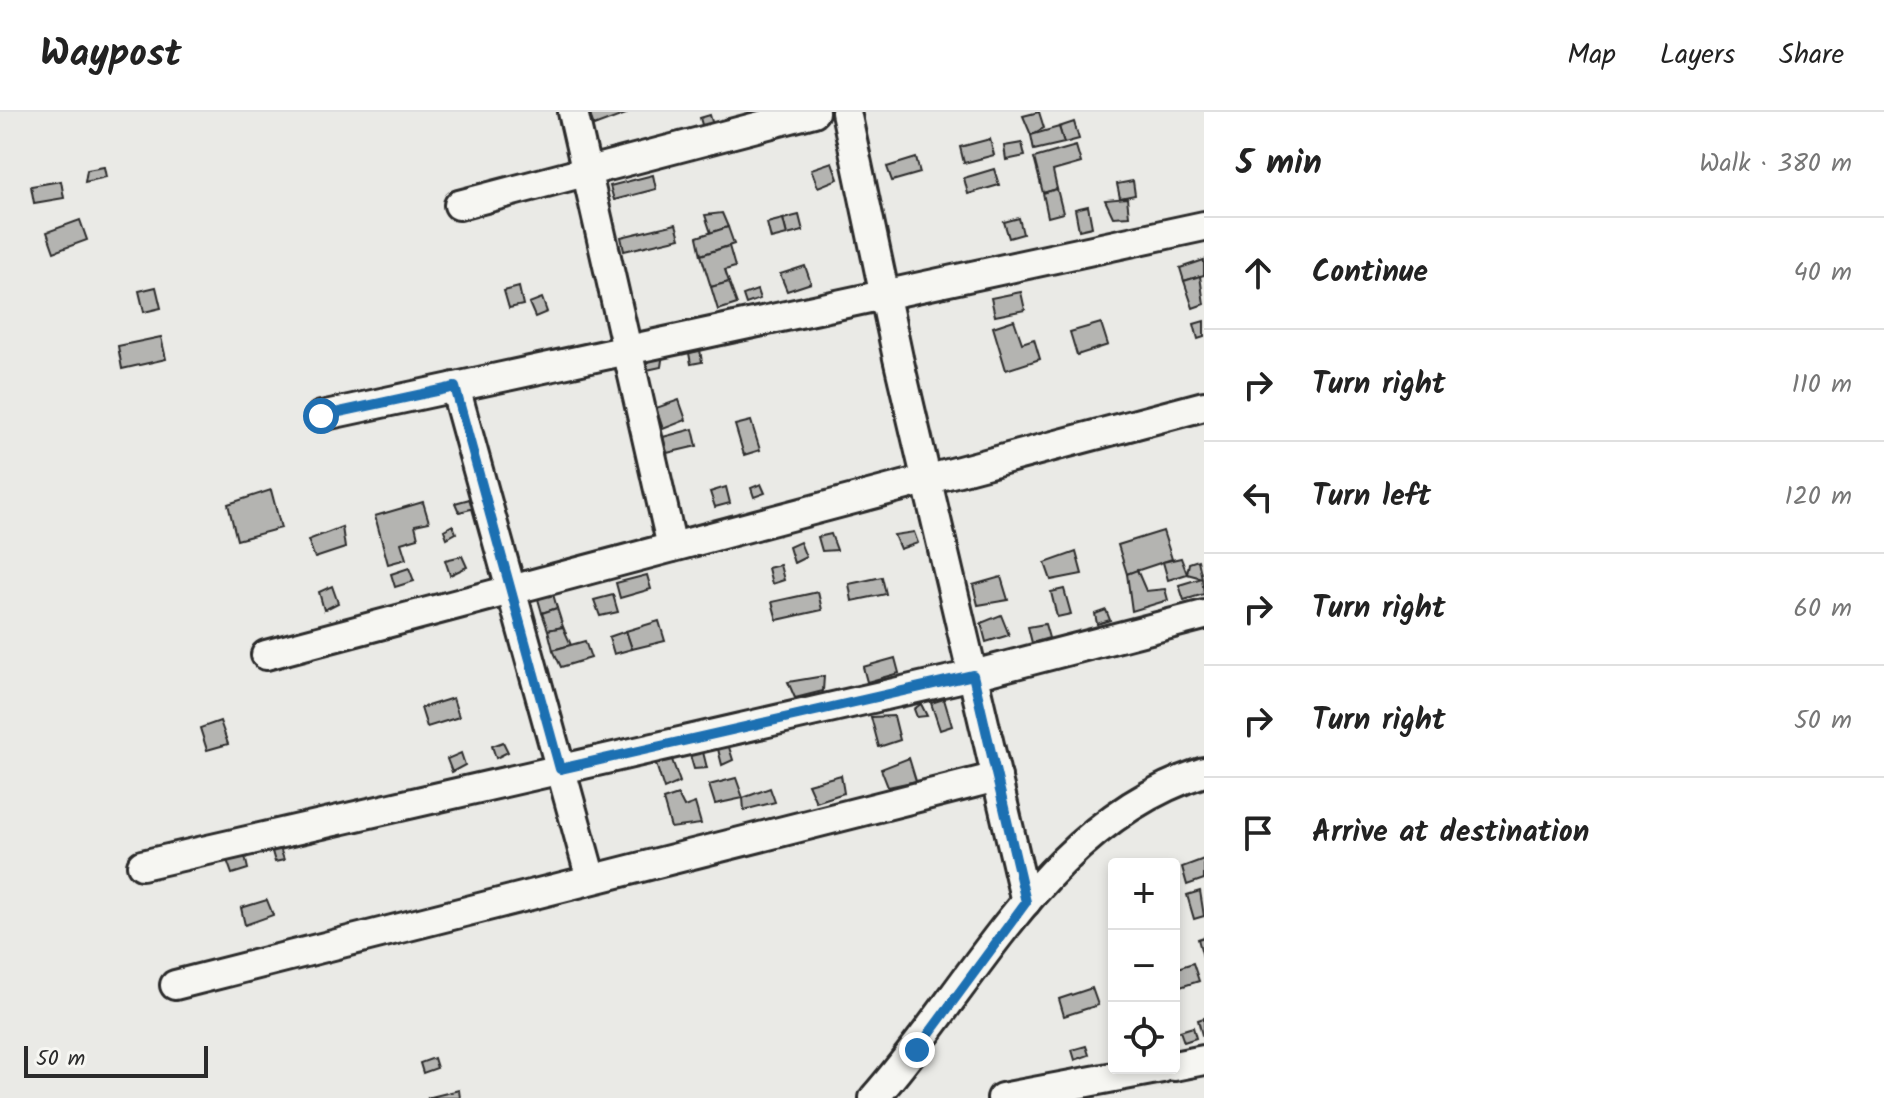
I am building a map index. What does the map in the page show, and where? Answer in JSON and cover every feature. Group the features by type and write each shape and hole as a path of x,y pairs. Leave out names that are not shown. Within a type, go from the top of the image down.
{"street":[{"path":"573,112 672,547"},
{"path":"459,205 814,112"},
{"path":"846,112 885,295 1026,902"},
{"path":"321,416 1204,226"},
{"path":"455,387 591,879"},
{"path":"266,655 1204,406"},
{"path":"142,865 973,675 1204,615"},
{"path":"874,1098 917,1050 1026,902 1093,832 1177,781 1204,772"},
{"path":"175,985 997,777"},
{"path":"1180,1065 1204,1060"},
{"path":"1002,1098 1054,1093 1136,1074"}],"building":[{"path":"589,112 625,112 626,114 594,126"},
{"path":"1039,112 1044,128 1031,135 1023,116"},
{"path":"710,115 713,125 703,128 700,118"},
{"path":"1074,122 1079,139 1064,143 1059,127"},
{"path":"1059,127 1064,143 1034,150 1031,135"},
{"path":"990,139 994,155 964,163 960,147"},
{"path":"1022,143 1025,156 1006,160 1004,146"},
{"path":"1076,146 1081,163 1053,171 1057,189 1043,193 1034,158"},
{"path":"916,158 920,173 892,181 887,167"},
{"path":"832,162 838,179 818,187 811,169"},
{"path":"104,167 106,177 85,182 87,170"},
{"path":"994,169 999,185 968,194 964,178"},
{"path":"653,175 656,189 614,200 610,186"},
{"path":"61,181 64,198 34,203 31,186"},
{"path":"1133,181 1135,195 1120,198 1117,184"},
{"path":"1057,189 1063,213 1048,217 1043,193"},
{"path":"1127,198 1129,216 1113,217 1105,200"},
{"path":"1088,206 1092,227 1079,230 1075,209"},
{"path":"722,213 728,227 711,233 705,215"},
{"path":"799,215 803,231 787,235 783,219"},
{"path":"1019,218 1023,234 1009,238 1004,222"},
{"path":"783,219 787,235 771,239 767,223"},
{"path":"80,220 87,240 54,252 47,232"},
{"path":"676,224 680,238 624,251 621,237"},
{"path":"728,227 734,244 701,255 697,237"},
{"path":"729,246 735,267 725,270 729,282 711,287 701,255"},
{"path":"1204,260 1204,275 1184,281 1180,268"},
{"path":"805,266 811,283 787,291 780,274"},
{"path":"1200,276 1204,304 1193,308 1184,281"},
{"path":"729,282 737,304 718,310 711,287"},
{"path":"156,287 161,308 144,312 139,291"},
{"path":"519,287 523,305 509,308 504,291"},
{"path":"757,290 760,299 746,304 743,295"},
{"path":"1021,292 1025,310 995,316 991,298"},
{"path":"542,298 547,312 535,317 529,303"},
{"path":"1014,320 1022,343 1034,339 1040,359 1006,370 993,327"},
{"path":"1204,321 1204,337 1198,339 1194,324"},
{"path":"1101,323 1108,345 1077,355 1070,332"},
{"path":"161,337 166,359 122,369 118,346"},
{"path":"700,350 702,362 691,364 689,353"},
{"path":"663,353 661,367 647,370 644,357"},
{"path":"679,400 686,420 663,429 656,408"},
{"path":"751,421 760,450 744,455 735,425"},
{"path":"693,429 697,446 667,453 663,437"},
{"path":"761,484 765,493 754,497 751,488"},
{"path":"726,487 730,503 715,507 710,492"},
{"path":"271,490 281,528 237,540 228,504"},
{"path":"477,497 479,507 459,512 455,503"},
{"path":"423,502 429,522 415,525 418,538 401,543 406,559 388,564 375,516"},
{"path":"453,525 456,533 447,538 444,530"},
{"path":"342,527 345,548 315,558 308,540"},
{"path":"1163,531 1172,559 1127,574 1118,545"},
{"path":"914,532 918,543 900,549 894,535"},
{"path":"831,534 837,550 822,551 818,537"},
{"path":"800,542 806,557 794,563 789,547"},
{"path":"1076,552 1082,574 1051,580 1045,563"},
{"path":"462,556 467,567 450,575 445,560"},
{"path":"1181,558 1187,574 1168,580 1163,562"},
{"path":"1198,560 1202,578 1187,574 1189,563"},
{"path":"780,565 784,580 772,584 768,568"},
{"path":"409,568 414,581 395,587 391,574"},
{"path":"1137,570 1146,591 1165,589 1168,600 1132,611 1127,574"},
{"path":"647,575 651,589 620,598 616,583"},
{"path":"882,577 886,594 852,601 849,584"},
{"path":"1001,577 1008,600 978,605 973,585"},
{"path":"1202,578 1204,594 1184,600 1179,585"},
{"path":"332,586 338,603 324,610 319,592"},
{"path":"1064,589 1071,614 1057,617 1051,592"},
{"path":"818,592 822,610 777,620 772,602"},
{"path":"553,594 557,608 542,613 538,599"},
{"path":"613,595 618,612 600,616 594,600"},
{"path":"557,608 563,627 548,630 542,613"},
{"path":"1106,610 1110,620 1097,624 1095,614"},
{"path":"1001,615 1009,635 986,642 981,623"},
{"path":"659,621 665,641 632,649 626,631"},
{"path":"1045,624 1049,638 1032,643 1028,627"},
{"path":"563,627 571,645 553,650 548,630"},
{"path":"626,631 632,649 614,654 609,637"},
{"path":"585,641 591,658 561,667 553,650"},
{"path":"895,658 899,673 867,682 863,667"},
{"path":"824,676 823,691 795,698 788,682"},
{"path":"453,698 459,717 427,727 421,708"},
{"path":"944,699 952,726 940,730 931,703"},
{"path":"921,704 927,716 917,717 914,709"},
{"path":"894,716 900,740 879,747 871,717"},
{"path":"220,721 228,744 207,750 200,728"},
{"path":"503,742 508,752 496,758 492,746"},
{"path":"728,744 733,760 722,765 718,749"},
{"path":"703,752 707,768 694,769 690,755"},
{"path":"461,753 465,765 452,772 447,759"},
{"path":"671,757 680,782 664,789 655,761"},
{"path":"909,758 916,781 888,787 881,769"},
{"path":"841,775 844,793 816,802 808,784"},
{"path":"736,778 743,798 715,804 709,785"},
{"path":"770,788 775,802 744,810 743,798"},
{"path":"678,795 684,807 695,803 701,824 671,828 663,800"},
{"path":"279,845 284,860 275,862 271,848"},
{"path":"244,852 248,869 232,874 227,860"},
{"path":"1204,859 1204,879 1187,885 1182,867"},
{"path":"1200,891 1204,916 1194,919 1187,895"},
{"path":"267,900 273,915 245,925 241,908"},
{"path":"1204,937 1204,957 1203,957 1198,939"},
{"path":"1193,963 1199,981 1180,987 1180,967"},
{"path":"1092,988 1098,1005 1064,1016 1059,999"},
{"path":"1204,1018 1204,1035 1202,1035 1198,1020"},
{"path":"1193,1027 1196,1038 1184,1042 1180,1031"},
{"path":"1086,1046 1089,1055 1075,1060 1072,1050"},
{"path":"434,1058 437,1068 423,1073 420,1063"},
{"path":"459,1090 460,1098 427,1098"}],"route":[{"path":"321,416 455,387 560,769 973,675 1026,902 917,1050"}]}
